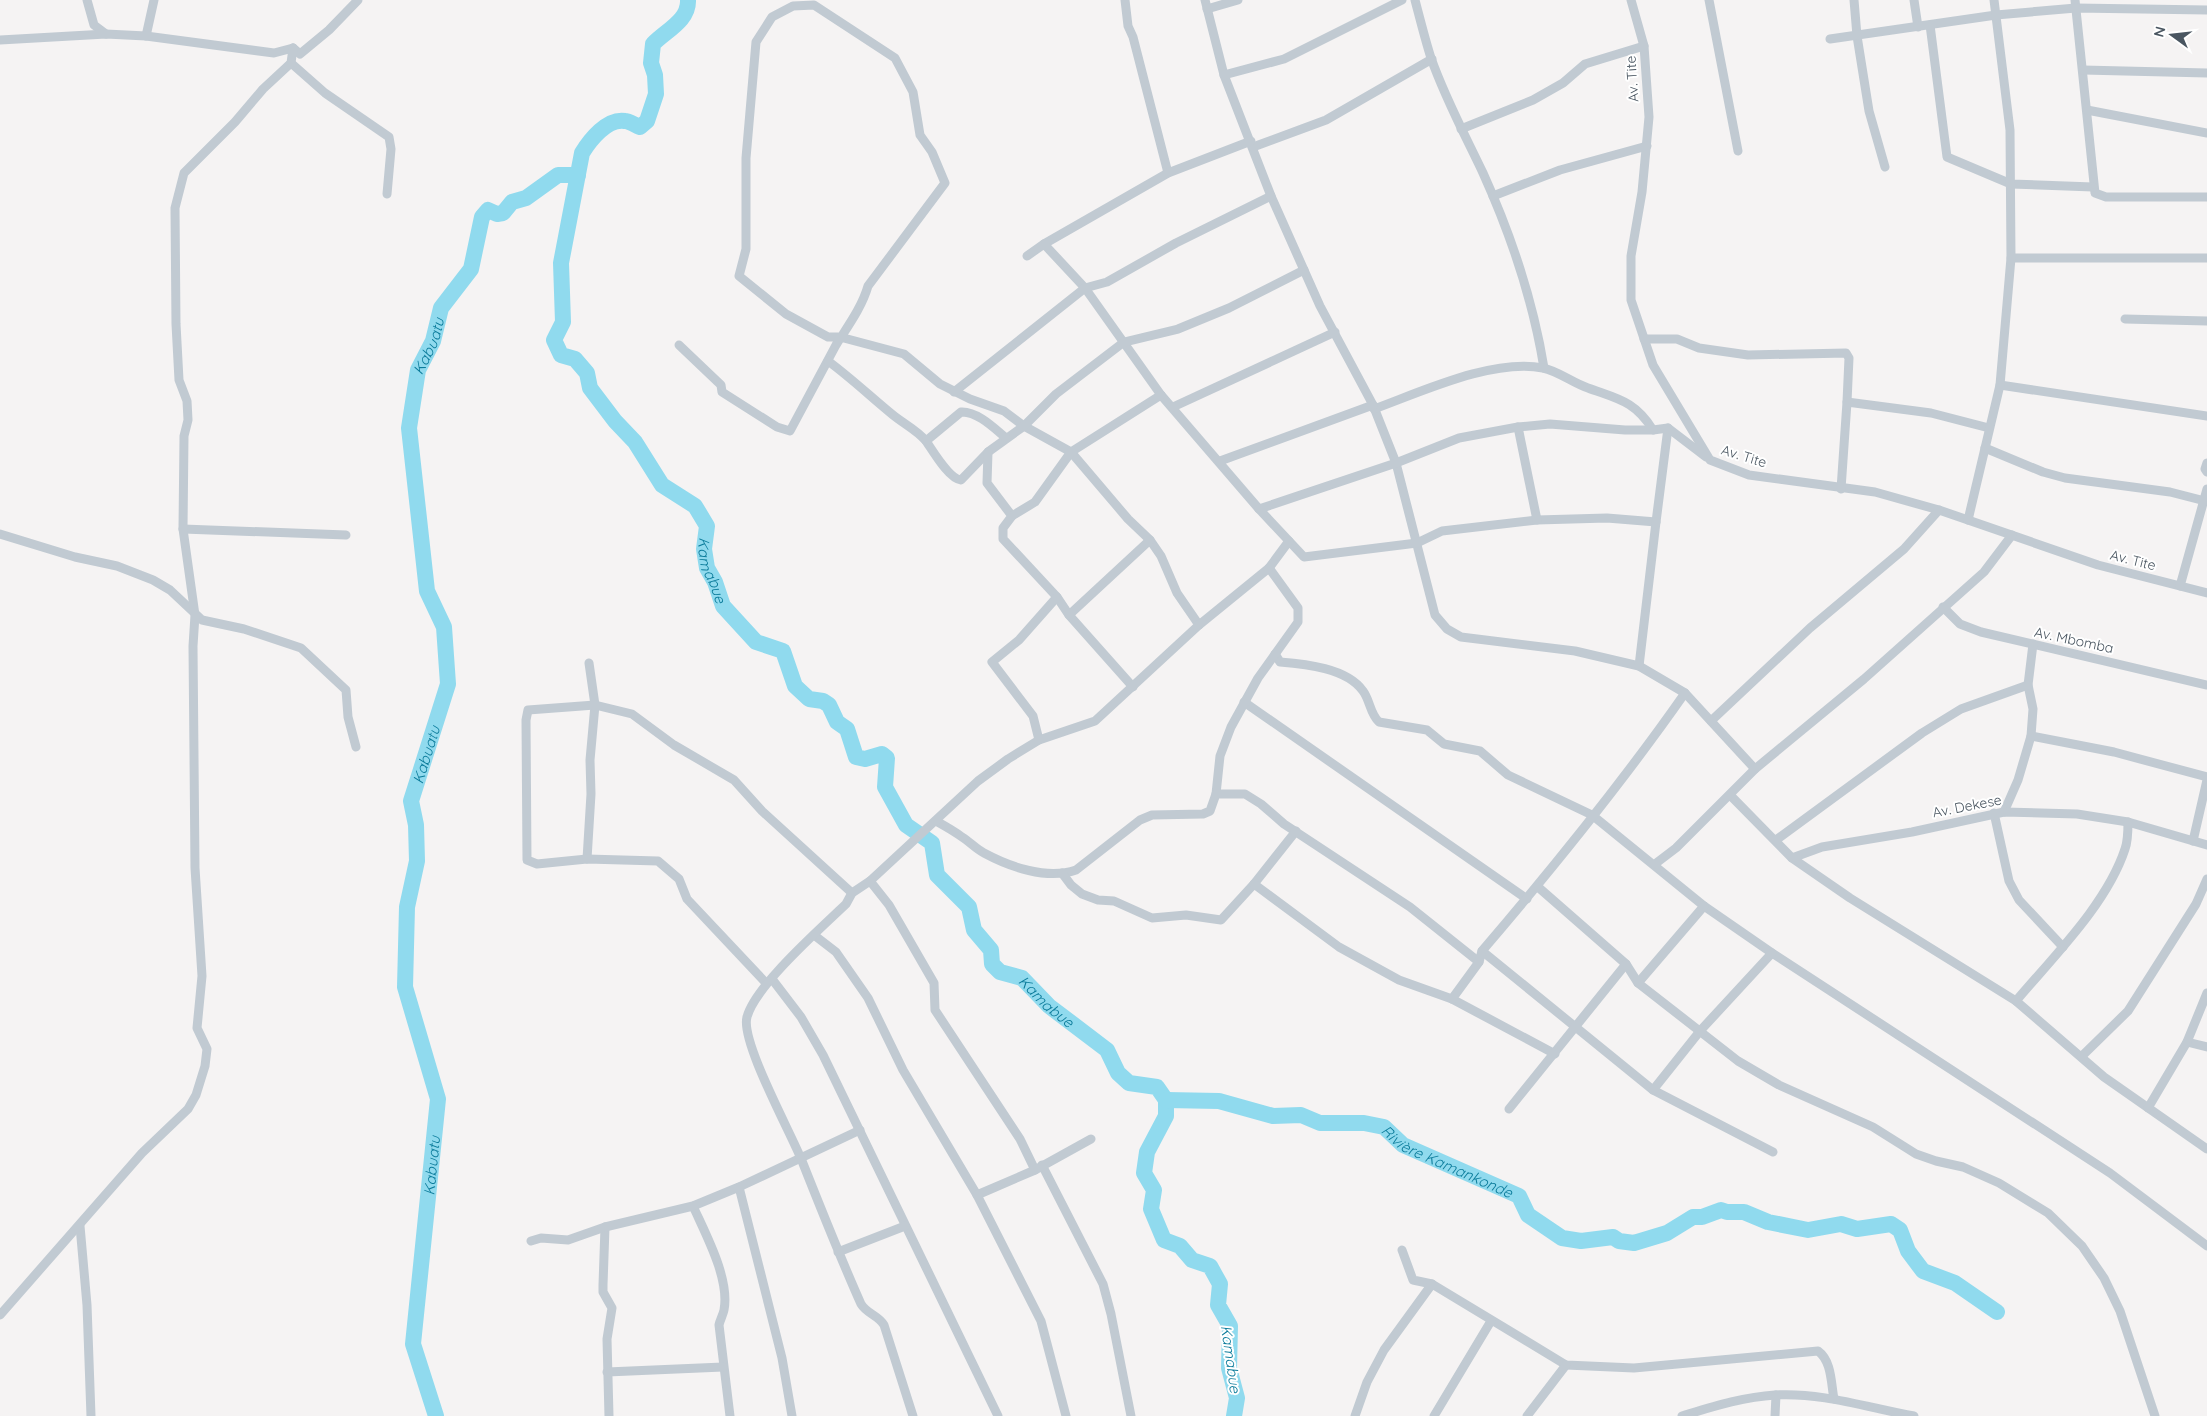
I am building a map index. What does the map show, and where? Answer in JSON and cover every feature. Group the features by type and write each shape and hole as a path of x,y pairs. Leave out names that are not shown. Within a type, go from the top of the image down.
{"street":[{"path":"87,0 94,25 106,34"},
{"path":"146,36 154,0"},
{"path":"293,48 300,54 311,47 358,0"},
{"path":"1125,0 1128,26 1133,37 1168,173"},
{"path":"1238,0 1206,4 1224,75 1271,196 1320,306 1374,407 1396,464 1435,615 1447,630 1461,637 1574,651 1639,666 1684,693 1754,769"},
{"path":"1224,75 1284,59 1402,0"},
{"path":"1415,0 1432,59 1461,129 1493,196 1524,280 1536,324 1544,368"},
{"name":"Av. Tite","path":"1631,0 1644,46 1649,117 1647,146 1631,256 1632,300 1653,365 1710,460 1750,475 1841,489 1875,492 1922,507 1939,510 2098,565 2207,593"},
{"path":"1709,0 1738,151"},
{"path":"1854,0 1857,36 1869,111 1885,167"},
{"path":"1914,0 1918,27"},
{"path":"1968,520 2000,385 2011,258 2010,130 1994,0"},
{"path":"1830,39 2076,4 2135,4 2207,10"},
{"path":"2076,4 2095,193 2106,198 2207,197"},
{"path":"679,345 721,385 722,392 778,427 790,431 840,338 866,298 868,286 897,250 899,243 945,183 932,152 920,135 913,92 895,58 814,5 793,6 772,17 756,42 746,158 746,249 739,276 786,314 828,337 840,338 904,354 940,384 954,392 1004,411 1024,426 1071,452 1128,519 1150,540 1161,556 1177,593 1200,625"},
{"path":"1930,25 1946,157 2011,184 2093,187"},
{"path":"0,40 106,34 146,36 274,53 293,48"},
{"path":"1461,129 1533,100 1563,83 1585,64 1644,46"},
{"path":"0,1315 142,1154 188,1109 196,1095 205,1066 207,1049 198,1028 202,976 195,868 193,646 195,615 183,528 183,459 188,411 187,401 179,380 174,230 175,208 184,173 235,122 262,89 291,63 293,48"},
{"path":"1026,256 1168,173 1326,120 1432,59"},
{"path":"291,63 324,93 389,137 391,149 387,194"},
{"path":"2083,70 2207,73"},
{"path":"2087,110 2207,133"},
{"path":"1493,196 1560,170 1647,146"},
{"path":"954,392 1085,288 1107,282 1176,243 1271,196"},
{"path":"1044,244 1085,288 1161,395 1301,555 1306,557 1417,543 1442,531 1537,520 1607,518 1656,522"},
{"path":"2011,258 2207,258"},
{"path":"828,361 870,392 926,441 946,469 958,481 988,452 1024,426 1056,394 1124,342 1178,329 1230,308 1304,270"},
{"path":"2125,320 2207,321"},
{"path":"1173,407 1335,332"},
{"path":"1644,340 1677,339 1699,348 1748,355 1846,352 1848,358 1847,402 1841,489"},
{"path":"1220,462 1481,371 1510,368 1544,368 1581,386 1619,399 1642,412 1653,430"},
{"path":"2000,385 2207,416"},
{"path":"1133,687 1070,615 1057,597 1002,538 1003,528 1012,516 1035,502 1071,452 1161,395"},
{"path":"1847,402 1931,413 1989,428"},
{"path":"926,441 960,412 966,412 985,422 1006,438"},
{"path":"1259,509 1396,464 1459,438 1518,427 1550,424 1625,430 1668,428 1710,460"},
{"path":"1518,427 1537,520"},
{"path":"1639,666 1668,428"},
{"path":"1985,448 2043,472 2065,478 2170,492 2205,500"},
{"path":"988,452 987,483 1012,516"},
{"path":"2207,463 2207,472"},
{"path":"2180,586 2207,489"},
{"path":"1710,721 1810,628 1904,549 1939,510"},
{"path":"183,528 346,535"},
{"path":"0,534 96,563 117,566 134,572 170,590 202,620 244,629 301,648 346,690 348,717 356,747"},
{"path":"1654,864 1676,848 1754,769 1864,679 1984,572 2012,535"},
{"path":"1070,615 1150,540"},
{"path":"913,1416 884,1325 880,1319 864,1310 752,1048 746,1025 749,1011 769,981 846,904 852,893 870,881 978,781 1008,759 1039,740 1095,721 1200,625 1269,568 1290,541"},
{"path":"936,821 983,852 1018,868 1062,873 1076,870 1105,845 1140,820 1152,815 1197,815 1210,811 1216,794 1220,756 1244,702 1275,654 1295,629 1299,615 1298,608 1269,568"},
{"path":"1039,740 1033,716 992,662 1019,640 1057,597"},
{"name":"Av. Mbomba","path":"1943,607 1960,624 1982,632 2207,685"},
{"path":"2004,812 2018,780 2031,736 2033,709 2028,685 2033,644"},
{"path":"1275,654 1280,662 1318,666 1354,683 1363,691 1379,722 1427,730 1444,744 1480,751 1508,775 1592,814 1704,906 1772,953 2110,1173 2207,1246"},
{"path":"587,858 591,794 590,760 595,705 589,663"},
{"path":"1776,840 1922,732 1961,709 2028,685"},
{"path":"1452,999 1479,962 1482,951 1538,887 1592,814 1643,752 1684,693"},
{"path":"1244,702 1527,899"},
{"path":"852,893 762,811 734,780 674,745 632,714 595,705 528,710 526,714 527,860 537,864 587,858 658,861 679,879 687,898 769,981 801,1017 860,1130 998,1416"},
{"path":"2031,736 2114,752 2207,779 2193,840"},
{"path":"1216,794 1245,794 1261,804 1284,824 1410,907 1479,962"},
{"path":"1730,795 1792,858 1850,898 2016,1001 2043,1026 2082,1056 2104,1077 2207,1149"},
{"name":"Av. Dekese","path":"1792,858 1822,847 1912,832 2004,812 2077,814 2128,822 2207,845"},
{"path":"1994,813 2010,881 2019,900 2063,947"},
{"path":"2016,1001 2063,947 2096,903 2126,848 2128,822"},
{"path":"1062,873 1071,886 1082,894 1098,900 1114,901 1152,918 1186,915 1221,920 1254,884 1296,831"},
{"path":"2082,1056 2128,1012 2196,904 2207,880"},
{"path":"870,881 877,887 893,912 934,983 935,1010 1038,1167 1103,1284 1112,1314 1119,1366 1131,1416"},
{"path":"1254,884 1339,947 1400,980 1452,999 1555,1054"},
{"path":"1538,887 1626,964 1638,983 1738,1061 1779,1085 1872,1127 1916,1154 1936,1162 1963,1167 1999,1183 2048,1213 2082,1246 2104,1278 2120,1311 2155,1416"},
{"path":"1638,983 1704,906"},
{"path":"814,935 836,952 868,998 903,1070 977,1195 1041,1321 1066,1416"},
{"path":"1482,951 1653,1090 1773,1152"},
{"path":"1653,1090 1700,1031 1772,953"},
{"path":"1509,1109 1626,964"},
{"path":"2148,1108 2187,1042 2207,993"},
{"path":"2187,1042 2207,1048"},
{"path":"531,1241 541,1238 568,1240 605,1227 693,1206 801,1159 860,1130"},
{"path":"977,1195 1091,1140"},
{"path":"739,1187 782,1358 792,1416"},
{"path":"693,1206 724,1280 724,1312 719,1325 722,1367 730,1416"},
{"path":"80,1226 88,1304 91,1416"},
{"path":"838,1252 905,1226"},
{"path":"605,1227 602,1285 603,1292 612,1308 607,1339 609,1416"},
{"path":"1402,1250 1413,1280 1432,1284 1566,1365 1634,1368 1818,1351 1824,1356 1827,1364 1834,1399"},
{"path":"1355,1416 1367,1382 1384,1350 1432,1284"},
{"path":"1434,1416 1491,1321"},
{"path":"1527,1416 1566,1365"},
{"path":"607,1372 722,1367"},
{"path":"1775,1416 1776,1395"},
{"path":"1682,1416 1730,1402 1776,1395 1834,1399 1867,1408 1914,1416"}],"waterway":[{"name":"Kamabue","path":"688,0 685,14 681,20 653,44 651,63 655,75 656,94 647,121 640,127 627,121 612,123 594,136 582,153 561,263 563,322 554,340 561,355 575,359 587,373 590,388 615,421 635,442 662,485 695,506 707,526 704,549 707,568 715,582 723,606 756,642 783,651 795,686 809,699 823,701 829,705 837,722 847,729 856,757 865,759 882,754 887,758 885,787 906,825 932,843 937,875 969,907 974,930 991,950 992,964 1000,972 1022,978 1049,1006 1107,1050 1118,1073 1129,1083 1157,1087 1166,1100 1166,1116 1147,1152 1144,1173 1154,1190 1151,1209 1164,1240 1180,1246 1192,1260 1210,1266 1220,1284 1218,1305 1230,1326 1229,1368 1237,1398 1234,1416"},
{"name":"Kabuatu","path":"436,1416 413,1344 438,1099 405,987 407,907 417,861 416,825 411,801 448,684 444,627 427,591 409,428 418,370 433,341 441,308 471,269 482,217 488,210 497,214 503,213 512,202 526,198 558,175 578,175"},
{"name":"Rivière Kamankonde","path":"1166,1100 1219,1101 1273,1116 1301,1115 1320,1123 1364,1123 1384,1127 1403,1145 1519,1196 1528,1215 1562,1238 1581,1241 1613,1237 1619,1241 1634,1243 1667,1233 1693,1217 1702,1217 1721,1210 1744,1212 1768,1222 1808,1230 1841,1224 1857,1229 1891,1224 1900,1230 1908,1251 1923,1271 1955,1283 1997,1312"}]}
